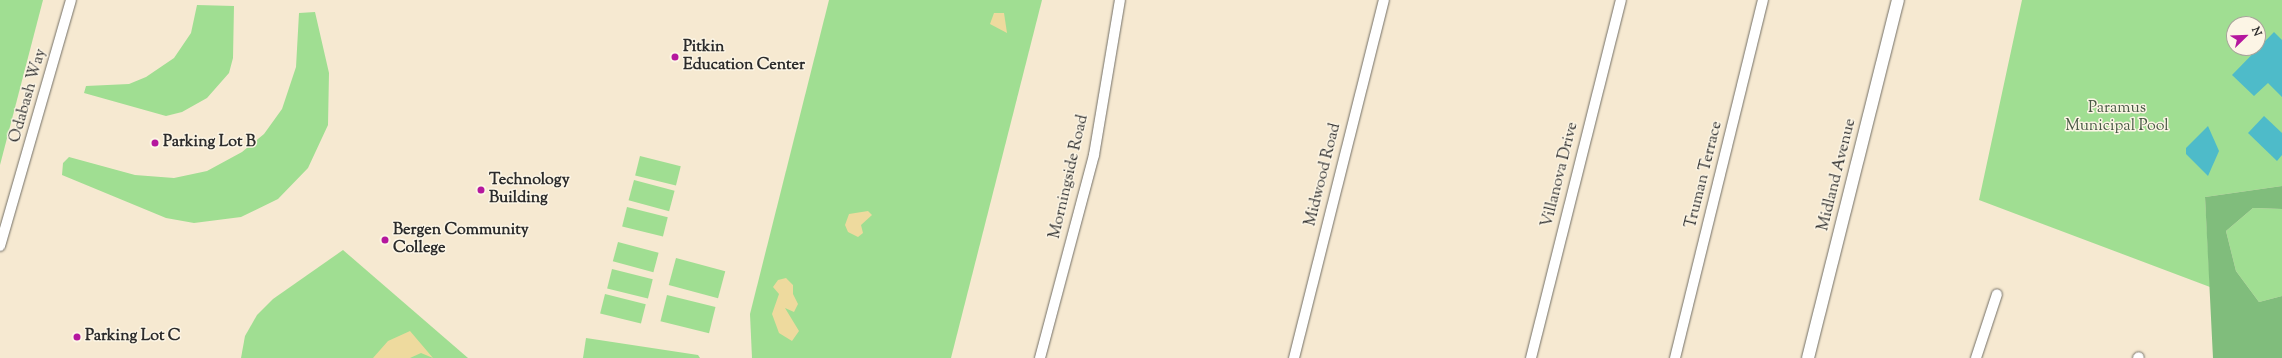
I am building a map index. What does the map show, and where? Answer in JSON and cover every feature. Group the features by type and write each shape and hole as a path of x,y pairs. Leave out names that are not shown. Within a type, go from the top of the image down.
{"street":[{"name":"Odabash Way","path":"0,246 71,0"},
{"name":"Morningside Road","path":"1040,358 1094,155 1120,0"},
{"name":"Midwood Road","path":"1294,358 1384,0"},
{"name":"Villanova Drive","path":"1531,358 1621,0"},
{"name":"Truman Terrace","path":"1675,358 1763,0"},
{"name":"Midland Avenue","path":"1808,358 1898,0"},
{"path":"1976,358 1997,294"}],"green space":[{"path":"0,0 43,0 0,165"},
{"path":"829,0 1042,0 951,358 752,358 750,314"},
{"name":"Paramus Municipal Pool","path":"2022,0 2282,0 2282,186 2205,197 2210,287 1979,200"},
{"path":"197,5 234,6 233,58 229,73 207,98 182,112 166,116 84,93 86,86 129,84 146,77 174,58 191,33"},
{"path":"315,12 329,73 328,125 308,168 278,199 241,217 194,223 166,218 62,175 63,163 69,157 135,175 174,178 207,171 242,152 264,134 282,109 296,67 299,13"},
{"path":"640,156 681,166 676,186 635,175"},
{"path":"634,180 675,191 669,211 629,200"},
{"path":"2282,186 2282,209 2253,208 2226,231 2236,271 2259,302 2282,296 2282,358 2213,358 2205,197"},
{"path":"627,207 668,217 663,237 622,226"},
{"path":"2253,208 2282,209 2282,296 2259,302 2236,271 2226,231"},
{"path":"618,242 659,253 653,272 613,261"},
{"path":"343,250 468,358 241,358 245,336 257,315 273,299"},
{"path":"676,258 725,271 718,298 669,285"},
{"path":"612,269 653,279 648,299 607,288"},
{"path":"605,294 646,304 641,324 600,313"},
{"path":"667,295 716,307 709,333 660,321"},
{"path":"586,338 698,355 700,358 583,358"}],"sand":[{"path":"994,13 1004,13 1007,33 990,24"},
{"path":"868,211 872,215 861,225 863,233 858,237 848,232 845,225 849,214"},
{"path":"786,278 793,285 793,294 798,304 794,312 785,308 799,331 792,341 779,333 772,314 779,294 773,287 778,280"},
{"path":"410,331 433,358 421,353 410,358 373,358 388,341"}],"water":[{"path":"2274,32 2282,40 2282,97 2268,83 2254,96 2232,75 2251,56 2266,56 2266,40"},
{"path":"2264,116 2282,133 2282,155 2277,161 2248,133"},
{"path":"2208,126 2219,151 2208,176 2186,154 2186,148"}],"place":[{"name":"Pitkin Education Center","path":"675,57"},
{"name":"Parking Lot B","path":"155,143"},
{"name":"Technology Building","path":"481,190"},
{"name":"Bergen Community College","path":"385,240"},
{"name":"Parking Lot C","path":"77,337"}]}
